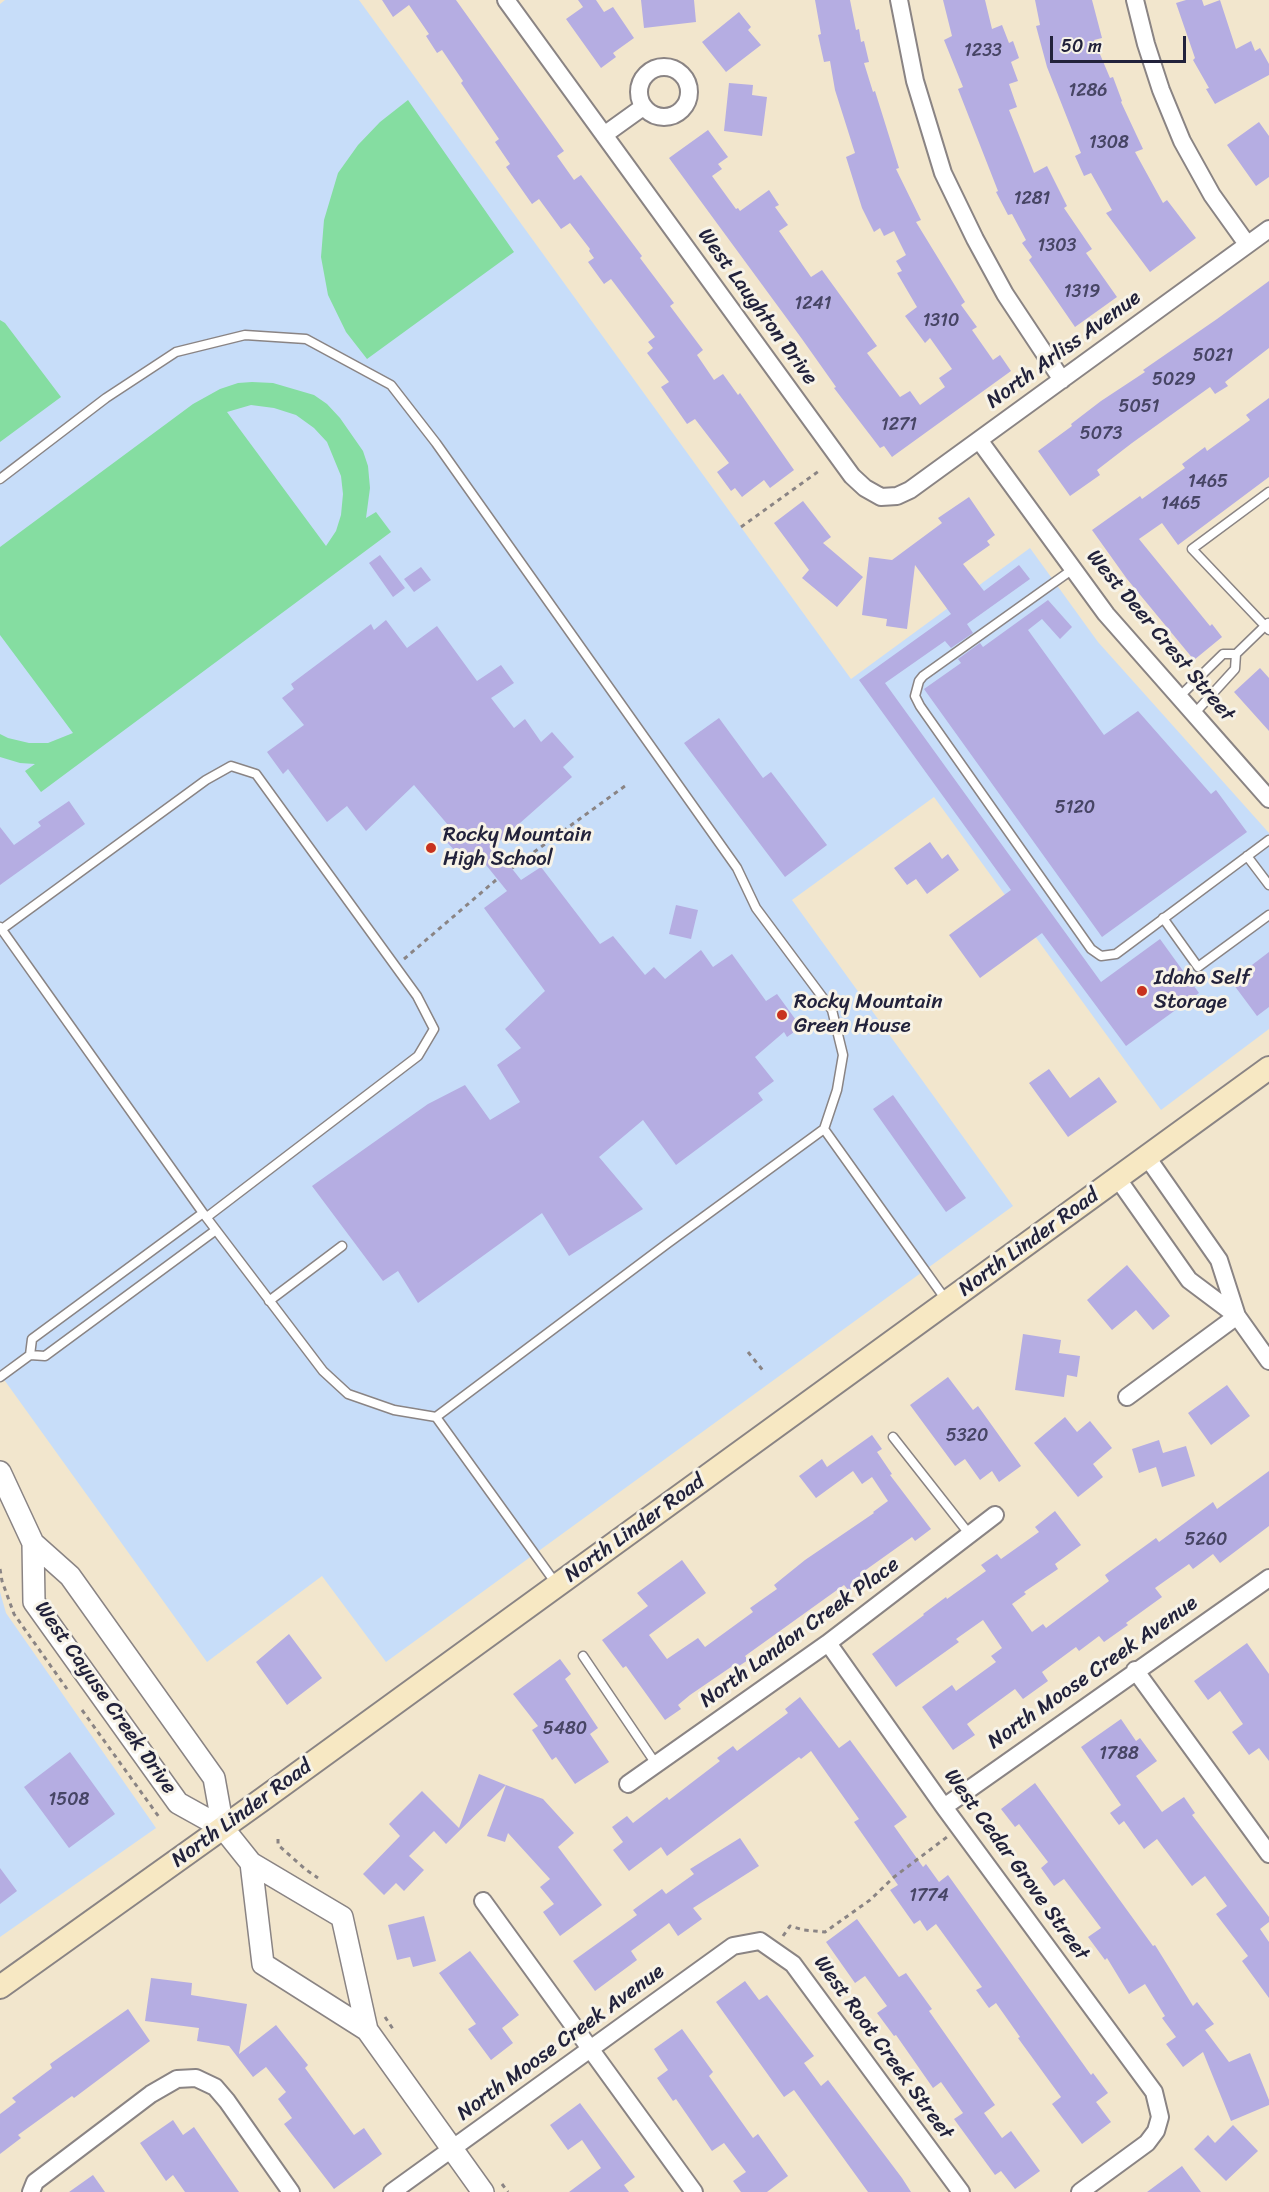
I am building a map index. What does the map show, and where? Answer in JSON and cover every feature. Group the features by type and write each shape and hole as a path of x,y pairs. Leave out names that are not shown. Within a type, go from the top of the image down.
{"main road":[{"name":"North Linder Road","path":"0,1987 223,1828 1269,1068"}],"street":[{"name":"West Laughton Drive","path":"506,0 852,476 865,488 881,497"},
{"path":"899,0 915,81 943,173 1005,294 1062,380"},
{"path":"1135,0 1161,90 1182,141 1212,195 1247,244"},
{"path":"604,135 643,107"},
{"name":"North Arliss Avenue","path":"881,497 897,496 910,490 1269,229"},
{"name":"West Deer Crest Street","path":"978,440 1106,614 1269,799"},
{"path":"1148,1157 1219,1260 1237,1316 1269,1361"},
{"path":"1118,1179 1189,1280 1237,1316"},
{"path":"1127,1397 1237,1316"},
{"name":"West Cayuse Creek Drive","path":"0,1472 33,1543 70,1576 214,1779 223,1828"},
{"name":"North Landon Creek Place","path":"628,1784 828,1643 995,1515"},
{"name":"West Cayuse Creek Drive","path":"33,1543 34,1602 178,1803 223,1828 251,1863 342,1917 367,2031"},
{"name":"North Moose Creek Avenue","path":"944,1806 1269,1578"},
{"name":"West Cedar Grove Street","path":"828,1643 944,1806 1154,2092 1160,2117 1156,2131 1147,2143 1089,2189"},
{"path":"1136,1670 1269,1854"},
{"name":"West Cayuse Creek Drive","path":"251,1863 263,1964 367,2031 453,2149 492,2187"},
{"path":"483,1901 694,2192"},
{"name":"North Moose Creek Avenue","path":"393,2192 733,1946 766,1946"},
{"name":"West Root Creek Street","path":"766,1946 793,1964 961,2192"},
{"path":"32,2192 35,2182 151,2094 177,2079 196,2078 215,2087 227,2101 291,2192"}],"lane":[{"path":"0,479 106,398 176,352 245,335 306,339 391,385 436,443 738,868 756,908 832,1010 843,1055 837,1090 824,1129 436,1417"},
{"path":"1179,698 1223,654 1236,654 1268,626 1191,549 1269,492"},
{"path":"1073,569 923,676 919,681 915,696 1091,949 1101,956 1116,954 1269,840"},
{"path":"1194,714 1235,669 1236,654"},
{"path":"30,1355 32,1339 205,1215 418,1056 434,1029 417,996 256,774 231,766 206,780 1,928 205,1215 323,1371 348,1394 394,1410 436,1417 557,1586"},
{"path":"1247,856 1269,885"},
{"path":"1163,918 1198,967 1269,915"},
{"path":"824,1129 947,1302"},
{"path":"0,1377 30,1355 45,1356 216,1230"},
{"path":"269,1301 342,1246"},
{"path":"892,1437 970,1534"},
{"path":"583,1656 656,1764"}],"path":[{"path":"741,527 819,471"},
{"path":"512,868 625,786"},
{"path":"396,966 496,880"},
{"path":"748,1352 765,1373"},
{"path":"0,1569 14,1614 67,1689"},
{"path":"82,1710 159,1816"},
{"path":"766,1946 790,1926 818,1932 830,1929 960,1828"},
{"path":"278,1839 279,1845 323,1882"},
{"path":"381,2013 401,2040"},
{"path":"492,2187 508,2192"}],"shaded area":[{"name":"Rocky Mountain High School","path":"5,0 359,0 851,679 1030,548 1098,642 1269,833 1269,1029 1161,1110 934,797 792,900 1013,1206 386,1662 322,1576 207,1662 0,1374 0,4"},
{"path":"0,1592 6,1613 156,1828 0,1937"}],"green space":[{"path":"408,100 514,252 367,359 346,332 328,295 321,257 324,220 338,173 358,145 380,122"},
{"path":"0,320 5,323 61,397 0,442"},
{"path":"238,383 273,383 314,395 327,404 340,418 363,451 368,466 370,488 366,518 376,512 391,532 41,792 25,771 35,764 20,763 0,757 0,734 29,743 48,743 73,733 0,635 0,547 193,404 220,389","holes":["251,405 274,408 296,415 314,428 327,442 341,476 343,494 341,515 336,531 326,546 227,412"]}],"building":[{"path":"382,0 456,0 564,151 557,156 574,180 581,175 674,303 670,306 703,350 697,355 714,380 723,374 738,395 740,393 794,470 770,488 764,480 742,497 735,488 731,491 717,472 729,463 695,419 687,424 661,387 669,382 647,353 653,348 648,342 655,337 611,279 604,284 588,262 594,258 590,249 570,223 561,229 539,199 532,204 506,167 510,164 495,142 499,139 442,50 437,53 426,36 429,34 409,5 393,17"},
{"path":"578,0 596,0 604,12 613,7 634,38 613,53 616,57 601,68 566,19 583,7"},
{"path":"641,0 694,0 696,22 644,28"},
{"path":"815,0 850,0 856,30 859,29 861,42 864,41 869,62 864,63 899,168 896,169 921,220 916,222 965,302 961,305 977,327 972,330 993,360 1000,355 1011,371 892,457 884,446 880,448 834,388 836,387 802,339 669,158 708,130 728,157 718,164 722,169 712,176 736,209 740,211 769,190 779,205 775,207 788,225 779,231 811,277 822,270 877,346 867,353 900,397 910,391 920,405 945,387 939,378 952,369 930,338 925,343 905,316 917,307 897,273 902,271 896,261 906,255 894,231 884,236 880,228 874,232 862,208 846,157 855,153 835,90 830,61 824,62 818,35 821,34"},
{"path":"943,0 985,0 992,29 1002,25 1009,43 1013,41 1019,58 1011,62 1018,81 1009,84 1017,107 1009,110 1034,173 1047,166 1067,206 1064,208 1092,249 1086,253 1117,297 1075,327 1029,260 1032,257 1022,243 1026,240 1012,214 1008,215 996,192 998,191 958,89 963,87 944,40 952,36"},
{"path":"1035,0 1092,0 1102,38 1094,40 1110,78 1113,77 1121,102 1143,149 1135,152 1163,203 1167,200 1196,238 1150,272 1106,213 1112,210 1091,173 1084,176 1075,156 1081,153 1047,67 1036,26 1040,25"},
{"path":"1186,0 1202,0 1204,6 1220,0 1236,49 1251,41 1255,51 1260,48 1269,64 1269,75 1215,104 1193,60 1195,58 1176,3"},
{"path":"739,12 751,27 748,30 761,45 726,72 702,42"},
{"path":"729,83 753,85 752,95 767,97 762,136 724,131"},
{"path":"1259,122 1269,136 1269,177 1256,186 1227,145"},
{"path":"1269,281 1269,348 1225,382 1228,386 1215,394 1210,387 1097,470 1100,475 1070,496 1038,451 1101,401 1145,372 1143,370"},
{"path":"1269,398 1269,477 1178,545 1162,523 1139,539 1210,626 1212,624 1222,637 1194,660 1127,579 1092,530 1140,496 1142,499 1185,468 1182,464 1205,447 1207,451 1250,420 1246,415"},
{"path":"969,497 995,535 987,541 990,545 963,564 984,591 1019,565 1030,579 967,624 973,633 951,648 945,641 885,683 1101,982 1160,939 1199,993 1126,1046 1042,933 980,978 949,935 1011,890 859,680 951,614 915,565 907,629 886,626 887,619 862,615 869,557 892,560 942,523 938,518"},
{"path":"803,501 831,537 823,543 863,577 837,607 802,578 809,570 774,523"},
{"path":"380,555 405,588 393,597 369,563"},
{"path":"421,567 431,580 414,592 404,579"},
{"path":"1048,600 1072,627 1060,639 1042,619 1028,630 1104,735 1138,711 1211,794 1216,790 1247,832 1102,937 924,689 961,663 958,659 980,643 983,647"},
{"path":"386,620 407,648 437,626 477,681 501,665 514,683 491,698 514,728 525,719 541,742 552,732 574,757 563,767 572,777 494,846 521,880 541,867 600,944 613,936 645,975 654,967 665,979 701,950 713,967 732,954 766,1001 777,994 801,1027 787,1037 784,1032 755,1057 774,1081 758,1093 763,1100 676,1165 643,1120 599,1157 643,1209 569,1256 542,1213 418,1303 398,1271 383,1281 312,1186 428,1104 465,1085 490,1120 520,1102 497,1065 521,1048 505,1029 545,991 484,908 507,891 478,855 467,864 445,840 454,832 414,785 366,831 347,806 327,822 288,769 283,774 267,752 304,725 282,698 294,689 291,684 371,624 374,630"},
{"path":"1260,668 1269,678 1269,731 1234,692"},
{"path":"719,718 763,778 771,772 827,845 785,877 684,743"},
{"path":"69,801 85,824 0,885 0,827 14,845 41,826 38,822"},
{"path":"930,842 942,859 948,854 959,870 927,894 916,879 907,885 894,868"},
{"path":"676,905 698,910 691,939 669,934"},
{"path":"1269,952 1269,1007 1257,1016 1231,981"},
{"path":"1049,1069 1070,1098 1099,1077 1117,1102 1068,1137 1029,1083"},
{"path":"893,1095 966,1198 946,1212 873,1109"},
{"path":"1127,1265 1170,1316 1153,1330 1136,1310 1112,1330 1087,1300"},
{"path":"1023,1334 1061,1340 1059,1353 1080,1356 1077,1377 1067,1375 1064,1397 1015,1390"},
{"path":"948,1377 973,1410 978,1406 1021,1466 999,1482 992,1471 980,1480 965,1459 955,1466 910,1405"},
{"path":"1227,1385 1250,1416 1211,1445 1188,1413"},
{"path":"1065,1417 1077,1432 1090,1421 1112,1448 1093,1464 1103,1477 1078,1497 1034,1443"},
{"path":"872,1435 882,1449 877,1452 892,1474 890,1475 931,1529 915,1541 912,1537 860,1574 864,1580 849,1591 844,1585 745,1656 748,1660 733,1670 731,1667 690,1695 678,1705 681,1709 665,1720 626,1666 623,1668 602,1640 648,1606 637,1593 682,1560 706,1593 649,1635 667,1659 698,1638 705,1647 753,1612 750,1608 777,1589 774,1585 888,1501 872,1477 862,1484 853,1471 816,1498 799,1476 822,1459 827,1467"},
{"path":"1159,1440 1163,1453 1186,1446 1195,1476 1162,1487 1156,1467 1139,1473 1132,1449"},
{"path":"1269,1471 1269,1526 1220,1563 1213,1554 1193,1569 1189,1564 1155,1588 1162,1597 1126,1623 1128,1625 1104,1642 1099,1636 1079,1651 1076,1647 1042,1672 1048,1681 1023,1699 1015,1689 967,1724 975,1735 953,1750 922,1707 952,1685 956,1691 996,1662 991,1656 1002,1648 983,1620 956,1639 959,1642 896,1687 872,1654 946,1597 947,1599 986,1571 981,1565 997,1554 1001,1559 1039,1532 1035,1527 1055,1511 1081,1545 1055,1564 1058,1569 1024,1592 1026,1594 1012,1604 1032,1632 1043,1624 1046,1628 1109,1581 1105,1575 1156,1538 1159,1542 1213,1502 1217,1509"},
{"path":"289,1634 322,1678 287,1705 256,1662"},
{"path":"1247,1643 1269,1674 1269,1761 1259,1748 1249,1755 1232,1732 1243,1724 1220,1691 1208,1700 1194,1681"},
{"path":"560,1659 571,1674 565,1679 598,1728 590,1734 609,1762 575,1784 556,1757 552,1760 532,1730 538,1726 513,1694"},
{"path":"800,1697 839,1748 850,1740 907,1817 894,1826 923,1867 926,1864 939,1882 948,1875 1091,2075 1093,2073 1108,2093 1096,2102 1111,2122 1082,2144 1052,2104 1061,2097 1018,2038 1020,2037 996,2003 989,2008 976,1990 982,1987 936,1924 927,1931 920,1920 914,1924 890,1890 898,1885 854,1822 859,1819 811,1751 801,1759 799,1757 667,1856 661,1847 629,1871 613,1850 623,1842 612,1827 627,1816 633,1823 667,1797 669,1800 720,1761 717,1758 733,1746 737,1751 788,1713 785,1709"},
{"path":"1121,1719 1136,1741 1140,1738 1157,1761 1136,1776 1162,1812 1184,1797 1195,1813 1192,1815 1269,1917 1269,1922 1260,1929 1269,1942 1269,1998 1242,1961 1248,1956 1216,1914 1227,1906 1205,1876 1192,1886 1157,1839 1144,1849 1124,1821 1119,1825 1110,1813 1121,1805 1081,1747"},
{"path":"70,1752 115,1814 69,1848 24,1787"},
{"path":"479,1774 506,1785 446,1844 434,1831 409,1856 424,1870 404,1891 396,1883 384,1895 363,1874 400,1836 389,1824 422,1791 459,1828"},
{"path":"1035,1783 1153,1946 1155,1945 1193,2006 1197,2002 1214,2024 1205,2030 1229,2062 1250,2053 1269,2105 1231,2121 1203,2052 1183,2067 1166,2044 1176,2037 1162,2018 1165,2016 1145,1984 1129,1994 1107,1958 1105,1960 1088,1937 1101,1928 1064,1879 1054,1886 1041,1868 1048,1862 1019,1824 1015,1827 1001,1809"},
{"path":"506,1785 543,1799 574,1833 558,1847 602,1905 560,1936 543,1912 554,1904 540,1887 550,1879 508,1833 505,1842 487,1836"},
{"path":"740,1838 759,1866 693,1908 702,1919 678,1936 669,1923 631,1951 637,1960 595,1991 573,1961 637,1915 633,1910 662,1889 666,1894 694,1874 690,1869"},
{"path":"0,1868 17,1891 0,1904"},
{"path":"424,1916 436,1961 413,1967 410,1957 397,1960 388,1925"},
{"path":"857,1919 899,1977 906,1973 932,2009 929,2011 995,2105 984,2113 1002,2138 1011,2131 1040,2171 1015,2189 1001,2171 995,2175 954,2119 963,2113 941,2082 933,2088 896,2035 894,2036 877,2013 887,2006 865,1976 855,1983 826,1942"},
{"path":"470,1951 519,2015 502,2028 513,2043 491,2060 468,2029 476,2024 439,1973"},
{"path":"151,1978 192,1983 191,1995 247,2004 239,2054 276,2025 308,2065 305,2068 354,2135 364,2128 382,2154 334,2189 284,2124 292,2118 278,2099 286,2092 266,2067 253,2077 229,2046 197,2041 199,2028 145,2021"},
{"path":"745,1981 759,2000 767,1995 814,2056 804,2063 821,2086 828,2080 911,2192 868,2192 794,2090 784,2097 716,2002"},
{"path":"128,2009 150,2041 74,2098 72,2096 18,2135 21,2138 0,2154 0,2114 16,2102 12,2098 52,2068 50,2064"},
{"path":"682,2029 713,2072 709,2076 753,2138 758,2134 788,2176 767,2192 741,2192 733,2181 746,2172 724,2143 712,2151 676,2099 673,2101 657,2078 668,2070 654,2049"},
{"path":"580,2103 635,2177 624,2185 629,2192 569,2192 601,2168 582,2140 568,2150 550,2125"},
{"path":"173,2120 183,2135 194,2127 239,2192 185,2192 173,2175 166,2181 140,2143"},
{"path":"1233,2125 1258,2151 1226,2181 1194,2149 1208,2135 1215,2143"},
{"path":"1182,2166 1201,2192 1147,2192"},
{"path":"93,2175 105,2192 69,2192"}],"place":[{"name":"Rocky Mountain High School","path":"431,848"},
{"name":"Idaho Self Storage","path":"1142,991"},
{"name":"Rocky Mountain Green House","path":"782,1015"}]}
